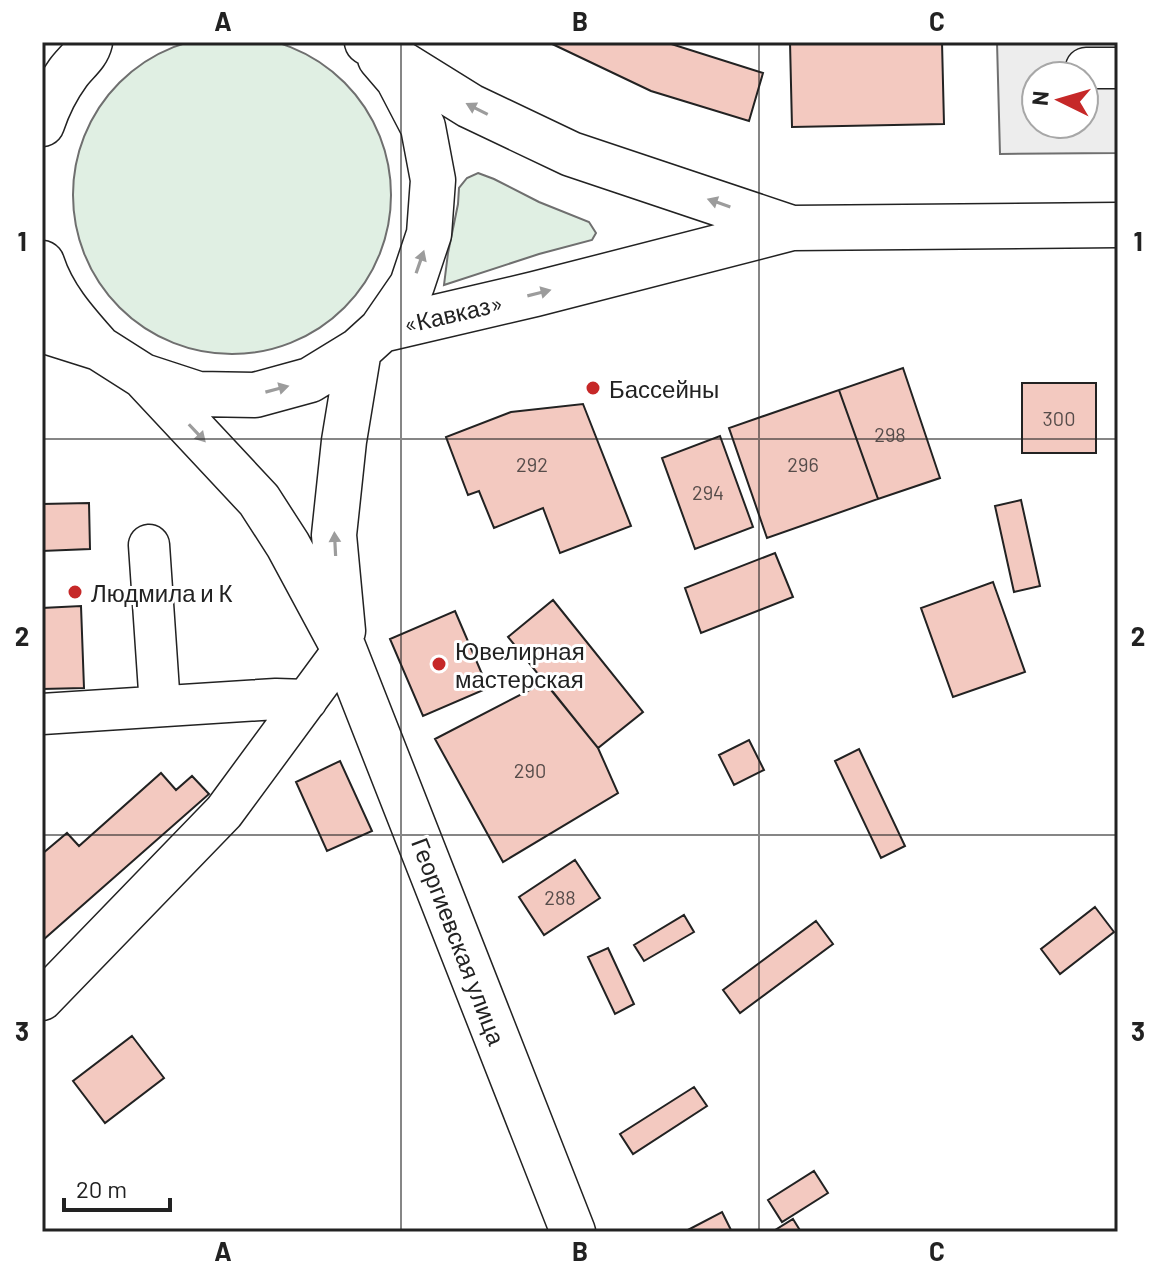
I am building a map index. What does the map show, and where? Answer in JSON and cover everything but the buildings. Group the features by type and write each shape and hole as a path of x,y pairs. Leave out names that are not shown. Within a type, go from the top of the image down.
{"main road":[{"name":"«Кавказ»","path":"366,42 470,106 571,154 792,228"},
{"path":"344,649 334,535 344,441 370,340 412,285 429,234 433,180 423,127 398,79 366,42"},
{"path":"42,124 77,60"},
{"name":"«Кавказ»","path":"42,330 99,348 143,376 198,394 255,395 310,380 370,340 792,228 1118,225"},
{"path":"42,263 47,279 70,316 99,348"},
{"path":"143,376 259,500 288,545 344,649"},
{"name":"Георгиевская улица","path":"344,649 573,1232"}],"street":[{"path":"149,545 160,706"},
{"path":"45,992 224,812 344,649"},
{"path":"42,714 276,699 307,700"}],"green space":[{"path":"232,36 263,39 307,55 333,72 355,94 372,120 384,149 391,195 388,226 372,270 355,296 333,318 307,335 278,347 232,354 201,351 157,335 131,318 109,296 92,270 80,241 73,195 76,164 92,120 109,94 131,72 157,55 186,43"},
{"path":"478,173 589,222 596,233 592,240 444,285 459,188 467,178"}],"shaded area":[{"path":"997,42 1118,42 1118,153 1000,154"}],"place":[{"name":"Бассейны","path":"593,388"},
{"name":"Людмила и К","path":"75,592"},
{"name":"Ювелирная мастерская","path":"439,664"}]}
